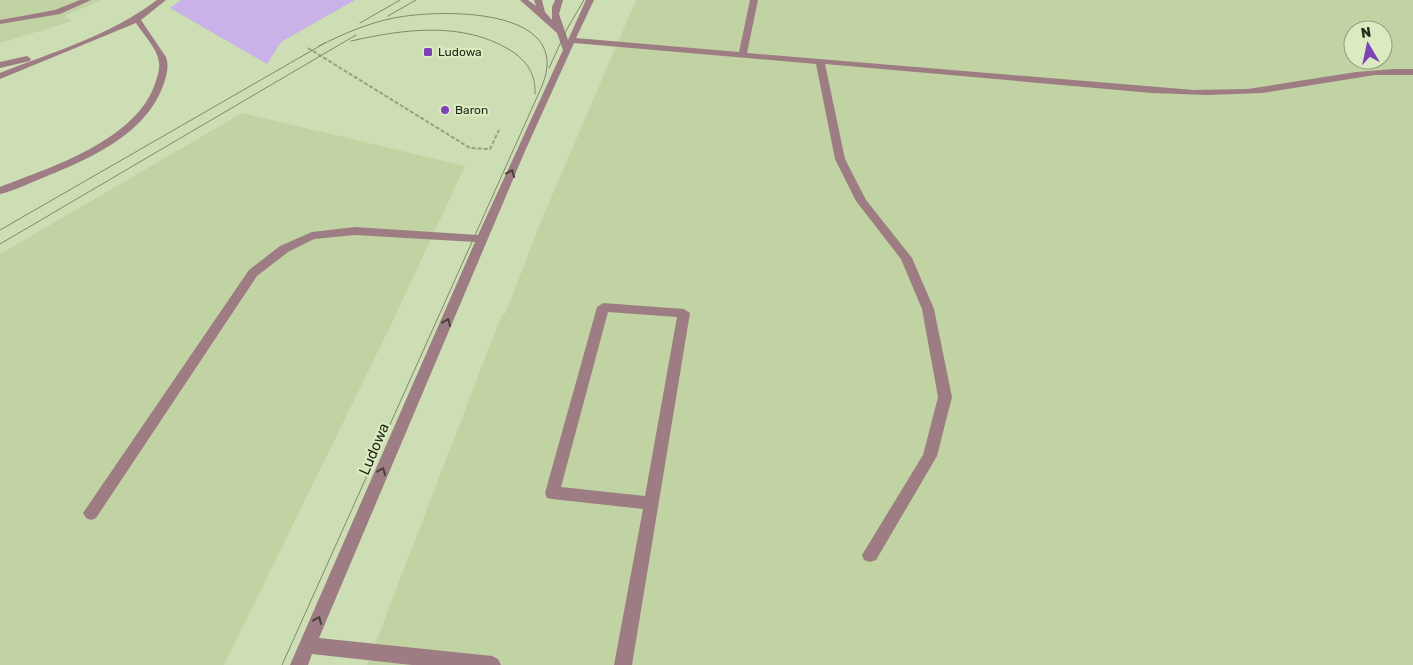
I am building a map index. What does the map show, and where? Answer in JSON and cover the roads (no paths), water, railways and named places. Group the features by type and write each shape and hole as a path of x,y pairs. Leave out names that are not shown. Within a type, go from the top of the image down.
{"street":[{"path":"0,22 57,12 87,0"},
{"path":"0,76 116,30 137,19 162,0"},
{"path":"524,0 546,19"},
{"path":"538,0 539,8 546,19 569,45 742,55 1142,90 1210,93 1263,90 1378,71 1413,72"},
{"path":"559,0 554,16 560,36"},
{"name":"Ludowa","path":"298,665 520,151 590,0"},
{"path":"742,55 754,0"},
{"path":"0,191 73,162 123,133 146,111 160,85 163,61 137,19"},
{"path":"0,65 68,49"},
{"path":"820,62 840,159 861,200 906,258 928,309 945,397 930,456 870,555"},
{"path":"91,513 253,273 284,249 312,236 355,231 482,240"},
{"path":"623,665 684,313 603,307 552,493 651,503"},
{"path":"307,645 492,665"}],"tram line":[{"path":"360,23 400,0"},
{"path":"388,16 416,0"},
{"path":"549,68 567,29 584,0"},
{"path":"282,665 542,86 547,60 539,40 522,27 497,19 469,14 415,15 394,18 356,29 325,43"},
{"path":"351,41 391,33 432,30 453,31 472,35 492,41 510,50 526,63 534,80 535,94"},
{"path":"0,244 356,35"},
{"path":"0,230 325,43"},
{"path":"319,46 325,43"}],"place":[{"name":"Ludowa","path":"428,52"},
{"name":"Baron","path":"445,110"}]}
